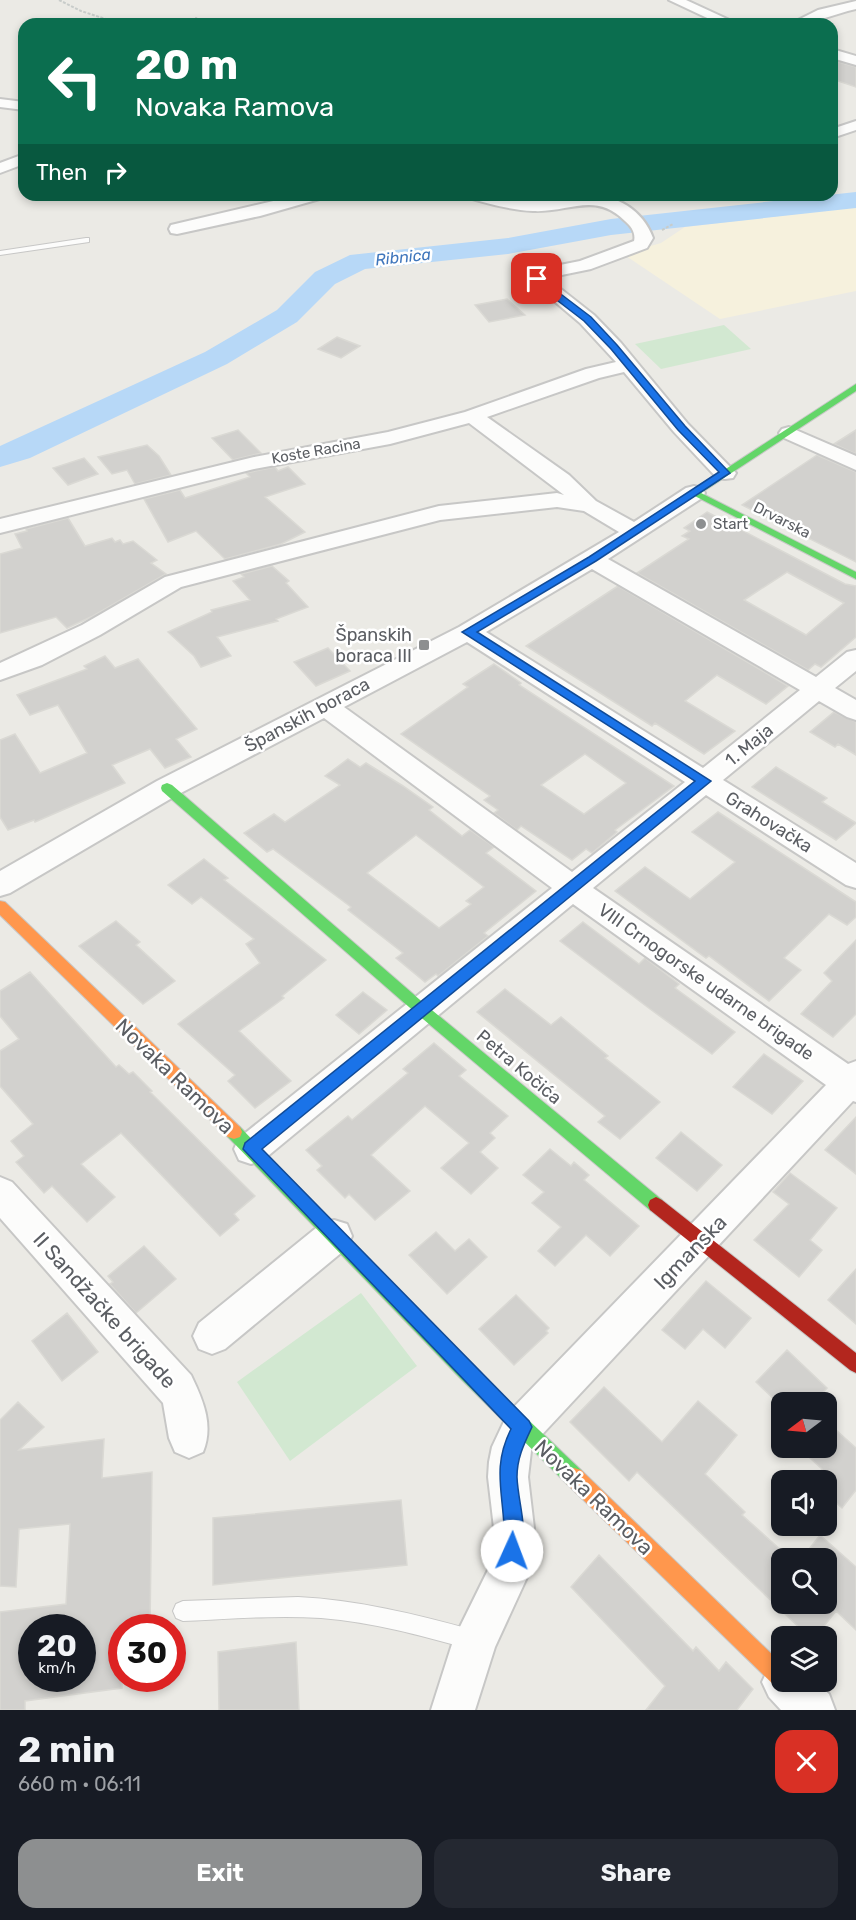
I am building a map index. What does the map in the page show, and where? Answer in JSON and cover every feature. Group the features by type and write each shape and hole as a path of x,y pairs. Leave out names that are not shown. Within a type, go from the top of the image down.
{"street":[{"path":"675,0 717,18"},
{"path":"811,18 856,5"},
{"path":"844,57 856,49"},
{"path":"0,103 18,105"},
{"path":"838,132 856,125"},
{"path":"0,168 18,161"},
{"path":"177,229 296,201"},
{"path":"506,201 549,206 573,201"},
{"path":"600,201 637,221 644,238 641,244 585,265 541,274 537,279 539,283 587,319 681,428 725,473"},
{"name":"Koste Racina","path":"0,526 177,480 390,438 472,416 593,372 629,365"},
{"name":"Španskih boraca","path":"0,885 167,788 468,632 592,559 789,433 856,387"},
{"path":"472,416 561,480 590,506 634,531"},
{"path":"789,433 856,464"},
{"name":"Drvarska","path":"694,493 856,576"},
{"path":"0,672 33,659 91,630 173,582 440,513 557,500 590,506"},
{"path":"592,559 856,711"},
{"name":"Grahovačka","path":"468,632 856,877"},
{"name":"1. Maja","path":"251,1149 856,658"},
{"name":"VIII Crnogorske udarne brigade","path":"324,705 572,888 854,1082"},
{"name":"Petra Kočića","path":"167,788 422,1010 700,1241 856,1364"},
{"name":"Novaka Ramova","path":"0,906 251,1149 522,1427 771,1668"},
{"name":"Igmanska","path":"522,1427 854,1082"},
{"name":"II Sandžačke brigade","path":"0,1193 177,1389 185,1405 189,1438"},
{"path":"212,1336 334,1236"},
{"path":"453,1710 475,1641 508,1574 514,1528 508,1478 509,1462 512,1447 522,1427"},
{"name":"Novaka Ramova","path":"795,1692 813,1710"}],"lane":[{"path":"0,253 86,240"},
{"path":"183,1611 299,1607 408,1623 475,1641"}],"path":[{"path":"59,0 81,11 103,18"}],"shaded area":[{"path":"856,207 856,291 720,319 623,254 661,243 685,227"}],"green space":[{"path":"724,325 751,349 661,369 635,344"},
{"path":"361,1293 417,1366 290,1461 237,1382"}],"building":[{"path":"838,62 856,67 856,87 838,81"},
{"path":"507,299 525,315 489,322 475,305"},
{"path":"337,337 360,346 341,358 318,349"},
{"path":"238,430 261,453 233,460 212,438"},
{"path":"856,430 856,454 834,444"},
{"path":"147,445 159,456 171,475 135,484 127,470 112,474 98,457"},
{"path":"817,455 856,472 856,562 742,505"},
{"path":"84,458 98,474 68,485 53,468"},
{"path":"275,467 278,471 288,467 305,484 265,497 305,532 281,544 225,559 196,531 168,542 144,499 180,490 185,498 250,477 246,473"},
{"path":"707,512 845,584 856,586 856,637 821,667 815,664 808,670 637,573 689,539 682,536 690,531 684,528","holes":["787,572 844,603 806,635 744,600"]},
{"path":"68,518 85,546 112,538 115,542 120,540 123,544 133,541 157,560 151,563 166,574 93,616 67,628 56,617 0,633 0,554 22,548 15,534"},
{"path":"272,566 289,581 286,583 308,607 276,619 278,621 217,637 231,656 201,667 194,656 168,632 212,612 211,610 250,600 233,581 244,577 241,574"},
{"path":"618,586 788,686 766,704 717,675 685,701 735,731 704,754 655,723 652,726 526,646"},
{"path":"328,648 350,671 316,686 294,662"},
{"path":"105,656 115,668 138,659 197,729 176,739 191,757 165,768 150,749 112,765 125,783 35,822 34,820 8,830 0,817 0,740 15,734 40,773 87,753 58,705 30,715 17,695 87,669 84,666"},
{"path":"494,664 521,683 519,685 674,786 615,830 617,832 592,853 586,849 572,860 521,826 517,830 494,813 498,810 484,800 490,796 401,734 468,687 463,684","holes":["585,754 626,783 584,814 541,785"]},
{"path":"834,712 856,722 856,755 838,744 835,747 810,732"},
{"path":"348,759 360,767 366,763 433,807 429,810 462,836 470,830 494,847 486,853 536,891 484,933 488,936 438,976 436,974 425,982 396,958 403,953 348,910 351,907 273,849 267,852 244,833 274,814 285,822 340,785 325,776","holes":["416,835 484,887 466,901 471,904 439,928 367,873"]},
{"path":"776,767 827,798 822,802 856,823 836,840 752,787"},
{"path":"718,812 856,902 856,917 847,925 829,914 784,958 801,970 769,1001 615,891 645,867 690,899 735,862 692,832"},
{"path":"204,859 228,878 224,880 326,960 282,996 284,998 239,1031 291,1081 255,1108 228,1081 235,1075 178,1024 260,963 246,944 254,939 201,897 192,904 168,885"},
{"path":"116,921 140,942 136,945 175,981 143,1004 79,946"},
{"path":"583,922 639,964 645,958 679,984 675,988 735,1032 712,1054 560,941"},
{"path":"856,940 856,1014 833,1037 801,1014 832,981 824,973"},
{"path":"30,972 116,1067 119,1065 129,1074 133,1072 152,1091 150,1092 255,1196 234,1214 239,1220 220,1236 121,1133 81,1164 115,1197 87,1222 52,1186 44,1193 16,1162 24,1156 11,1141 33,1124 0,1086 0,1051 19,1039 0,1016 0,991"},
{"path":"505,989 551,1025 561,1017 608,1056 605,1058 660,1102 620,1139 598,1122 605,1116 477,1012"},
{"path":"363,992 387,1010 359,1034 336,1015"},
{"path":"434,1043 466,1070 459,1076 508,1116 490,1133 495,1138 480,1152 498,1168 471,1194 441,1168 469,1143 425,1106 371,1155 410,1191 375,1220 349,1194 345,1198 317,1170 322,1166 306,1150 348,1116 352,1120 408,1073 403,1069"},
{"path":"764,1054 803,1081 772,1114 733,1087"},
{"path":"856,1117 856,1174 825,1150"},
{"path":"681,1132 722,1165 697,1191 656,1158"},
{"path":"550,1149 571,1166 574,1162 589,1175 584,1180 639,1226 610,1256 586,1235 555,1266 538,1251 561,1227 532,1203 544,1192 523,1175"},
{"path":"790,1173 837,1208 810,1240 822,1250 799,1277 754,1240 789,1204 773,1192"},
{"path":"436,1232 455,1251 469,1239 487,1257 447,1294 409,1255"},
{"path":"144,1246 176,1279 136,1313 110,1284 113,1282 108,1276"},
{"path":"856,1269 856,1324 828,1300"},
{"path":"706,1281 751,1318 725,1348 703,1329 685,1349 662,1330"},
{"path":"516,1295 549,1328 546,1331 548,1333 514,1365 479,1329"},
{"path":"67,1313 98,1352 62,1381 32,1341"},
{"path":"787,1350 827,1388 823,1392 771,1392 771,1396 756,1382"},
{"path":"604,1387 662,1442 698,1401 737,1435 705,1474 745,1512 742,1515 779,1548 771,1548 771,1601 637,1472 629,1481 570,1422"},
{"path":"18,1402 44,1427 19,1450 104,1439 102,1478 152,1472 150,1614 108,1614 108,1690 96,1691 96,1614 18,1614 18,1692 92,1692 25,1701 25,1710 0,1710 0,1612 66,1604 70,1524 19,1529 16,1587 0,1586 0,1420"},
{"path":"837,1431 856,1448 856,1490 842,1508 837,1504 837,1470 822,1469 810,1458 837,1458"},
{"path":"401,1500 407,1565 213,1585 213,1518"},
{"path":"821,1536 835,1548 810,1548"},
{"path":"837,1550 856,1567 856,1630 837,1612"},
{"path":"599,1555 693,1651 696,1647 719,1671 726,1662 753,1689 737,1710 646,1710 665,1686 571,1587"},
{"path":"785,1614 834,1614 824,1626 798,1626"},
{"path":"296,1642 299,1710 219,1710 218,1652"}],"waterway":[{"name":"Ribnica","path":"0,457 18,451 216,358 287,316 325,278 360,261 508,246 611,227 856,200"}],"traffic: fast":[{"path":"856,387 694,493 856,576"},
{"path":"167,788 422,1010 656,1205"},
{"path":"234,1132 467,1373 574,1477"}],"traffic: slow":[{"path":"0,906 234,1132"},
{"path":"574,1477 771,1668"}],"traffic: jam":[{"path":"656,1205 856,1364"}],"place":[{"name":"Start","path":"701,524"},
{"name":"Španskih boraca III","path":"424,645"}],"route":[{"path":"512,1551 514,1528 508,1478 509,1462 512,1447 522,1427 367,1271 251,1149 704,781 468,632 592,559 725,473 681,428 614,347 587,319 539,283 537,279"}]}
